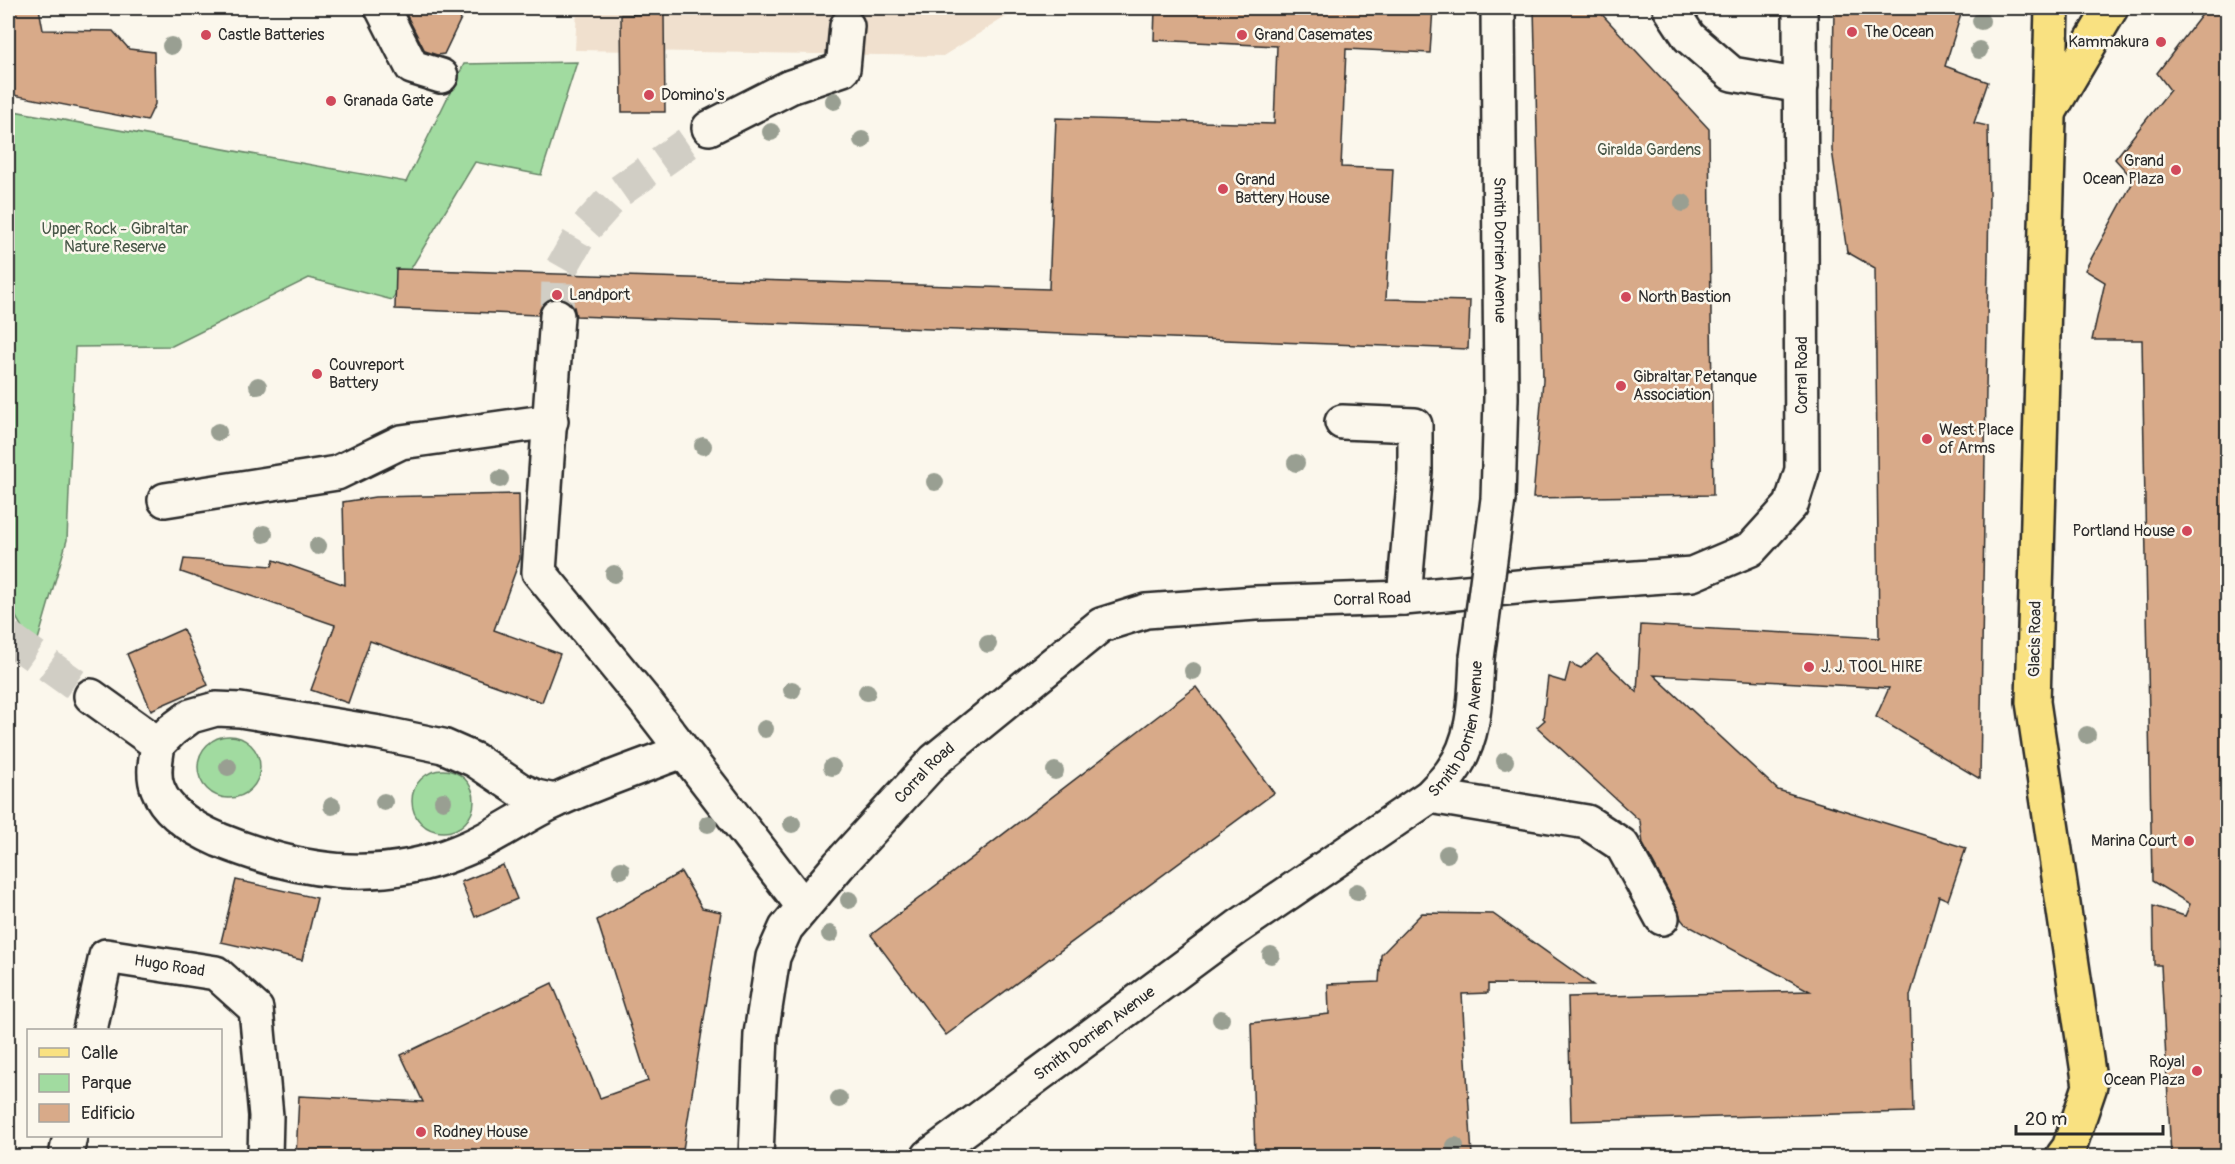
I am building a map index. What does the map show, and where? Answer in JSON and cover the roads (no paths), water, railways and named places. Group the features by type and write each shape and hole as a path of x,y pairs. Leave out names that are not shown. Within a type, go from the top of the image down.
{"main road":[{"name":"Glacis Road","path":"2052,8 2033,702 2090,1086 2069,1148 2063,1156"},
{"name":"Glacis Road","path":"2049,112 2111,8"}],"street":[{"path":"382,8 412,67 441,76"},
{"name":"Smith Dorrien Avenue","path":"929,1156 1238,927 1430,796 1452,771 1468,739 1474,712 1477,658 1498,499 1501,398 1498,8"},
{"path":"1670,8 1689,37 1732,74 1801,86"},
{"name":"Corral Road","path":"756,1156 761,1034 773,957 786,928 803,906 935,760 1101,625 1146,611 1256,603 1404,598 1538,585 1692,574 1751,549 1791,505 1802,470 1800,8"},
{"path":"709,128 790,87 843,69 847,26"},
{"path":"557,316 539,572 803,906"},
{"path":"165,500 337,473 401,442 551,421"},
{"path":"1342,423 1415,425 1415,471 1404,598"},
{"path":"91,696 158,744"},
{"path":"555,801 520,790 475,760 443,746 359,729 240,710 216,709 191,716 158,744 154,768 158,789 167,806 189,825 246,851 299,866 344,872 381,872 425,863 459,852 555,801 682,751"},
{"path":"459,852 480,837 500,811 502,794 492,771"},
{"path":"1430,796 1587,822 1622,845 1662,918"},
{"name":"Hugo Road","path":"90,1029 106,956 216,973 256,1009 266,1116 265,1156"},
{"path":"66,1156 70,1137"}],"tunnel":[{"path":"557,316 558,274 582,232 618,192 709,128"},
{"path":"8,637 91,696"}],"place":[{"name":"The Ocean","path":"1852,32"},
{"name":"Castle Batteries","path":"206,35"},
{"name":"Grand Casemates","path":"1242,35"},
{"name":"Kammakura","path":"2161,42"},
{"name":"Domino's","path":"649,95"},
{"name":"Granada Gate","path":"331,101"},
{"name":"Grand Ocean Plaza","path":"2176,170"},
{"name":"Grand Battery House","path":"1223,189"},
{"name":"Landport","path":"557,295"},
{"name":"North Bastion","path":"1626,297"},
{"name":"Couvreport Battery","path":"317,374"},
{"name":"Gibraltar Petanque Association","path":"1621,386"},
{"name":"West Place of Arms","path":"1927,439"},
{"name":"Portland House","path":"2187,531"},
{"name":"J. J. TOOL HIRE","path":"1809,667"},
{"name":"Marina Court","path":"2189,841"},
{"name":"Royal Ocean Plaza","path":"2197,1071"},
{"name":"Rodney House","path":"421,1132"}],"park label":[{"name":"Giralda Gardens","path":"1649,150"},
{"name":"Upper Rock - Gibraltar Nature Reserve","path":"115,238"}]}
